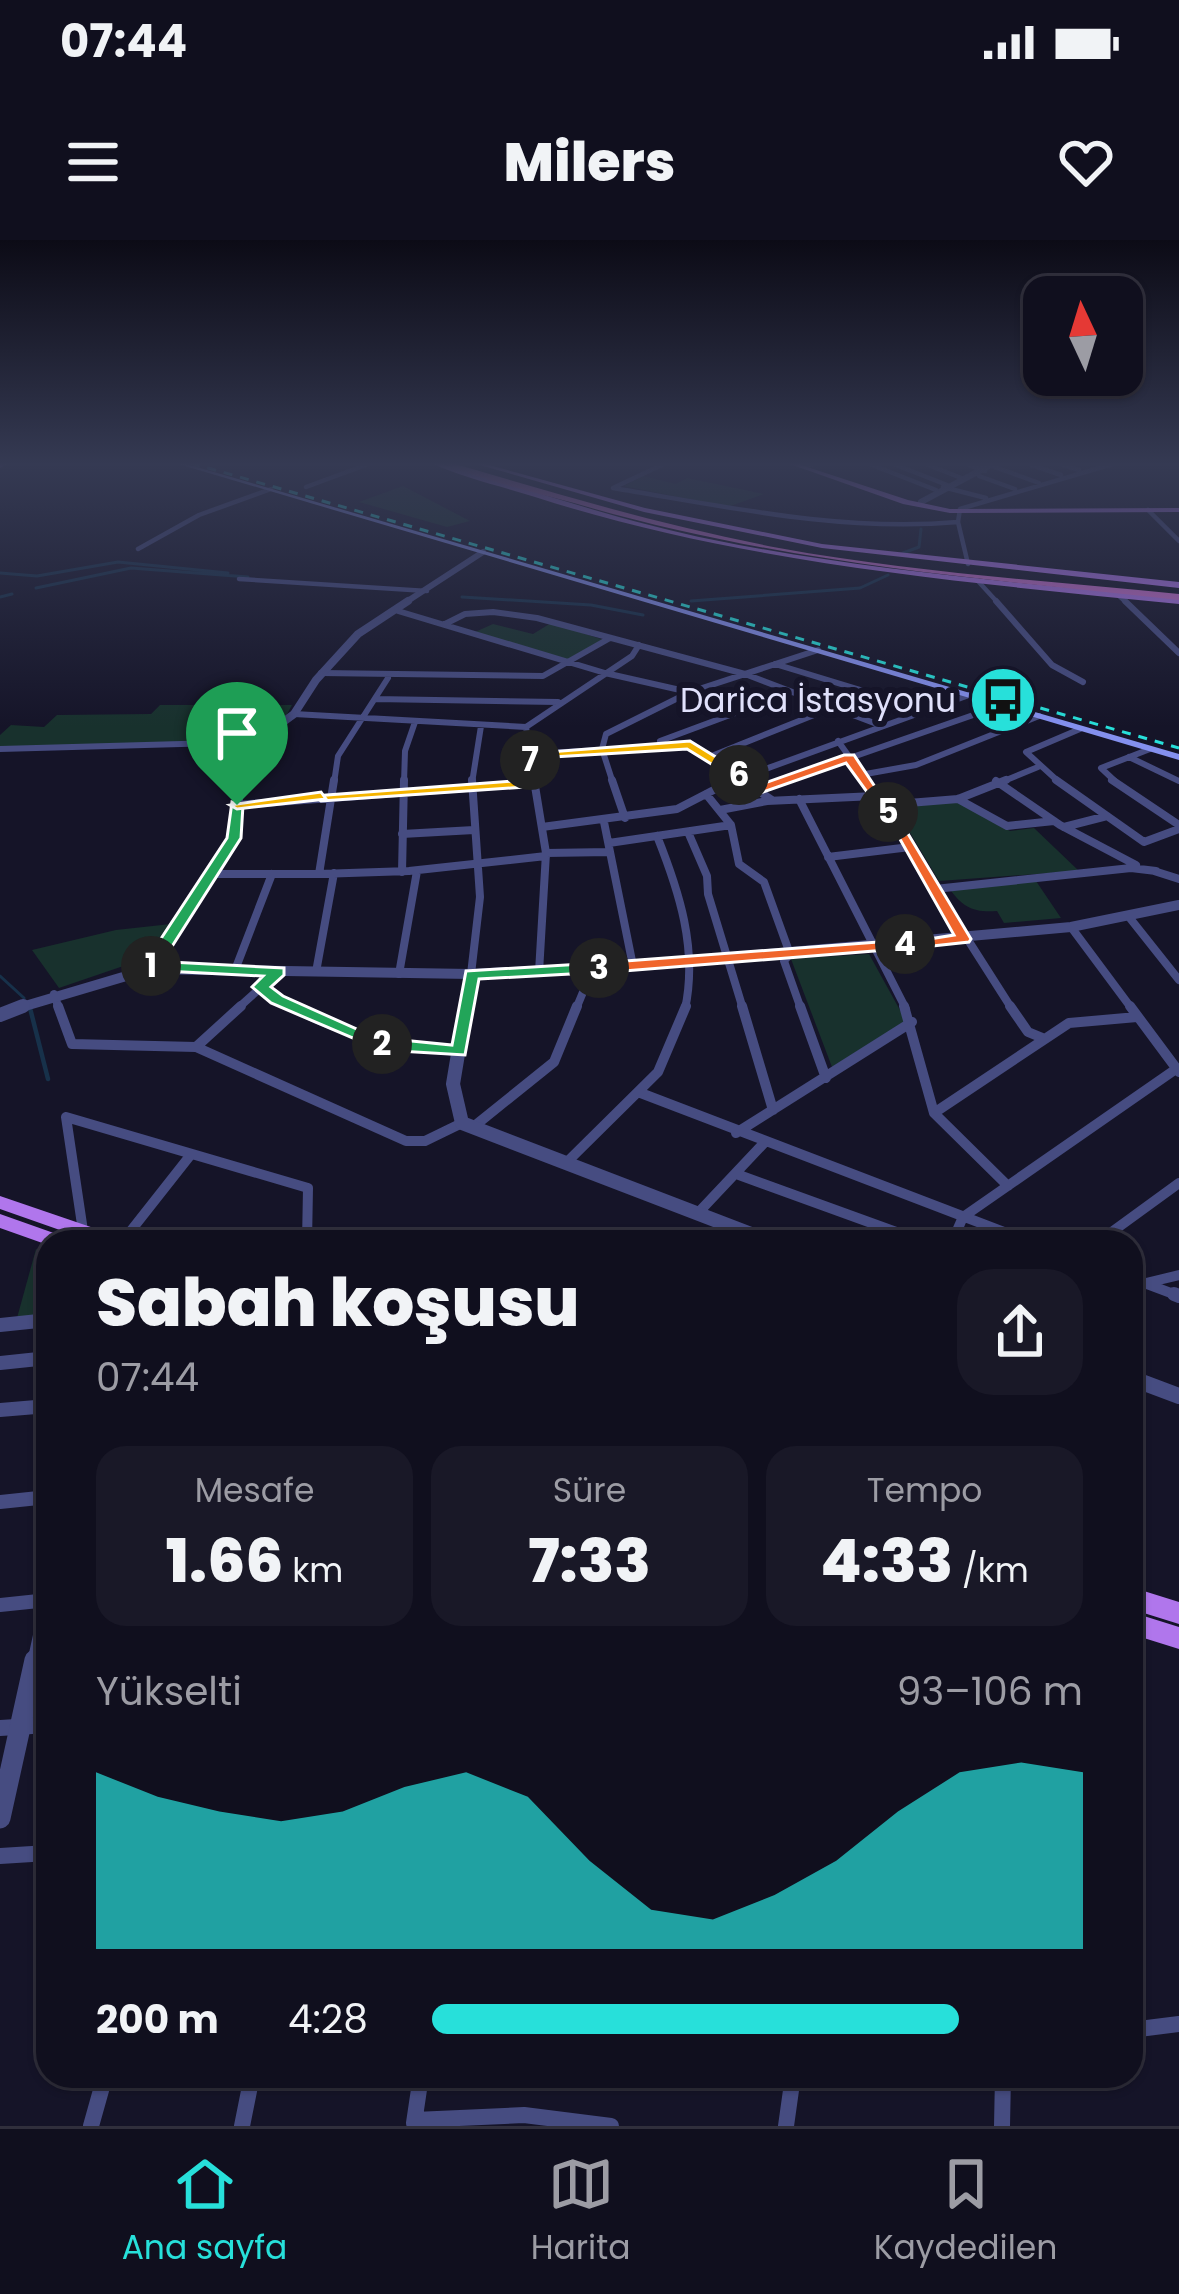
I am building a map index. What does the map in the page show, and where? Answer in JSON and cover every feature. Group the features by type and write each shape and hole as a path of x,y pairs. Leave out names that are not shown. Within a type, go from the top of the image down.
{"highway":[{"path":"796,551 932,572 1179,593"},
{"path":"829,551 1179,593"}],"main road":[{"path":"480,551 1179,757"},
{"path":"768,551 825,562 1118,595 1179,593"},
{"path":"863,551 1179,593"},
{"path":"0,1202 80,1230"},
{"path":"0,1221 36,1234"},
{"path":"1143,1602 1179,1613"},
{"path":"1143,1627 1178,1639"}],"street":[{"path":"965,551 968,564"},
{"path":"150,969 234,838 241,769 254,742 294,714 321,674 358,634 483,552"},
{"path":"239,579 427,591"},
{"path":"977,580 1052,665 1083,682"},
{"path":"1118,595 1179,653"},
{"path":"398,611 605,673 691,692"},
{"path":"446,624 465,614 494,612 610,638 746,674 882,726"},
{"path":"321,674 543,676 610,638"},
{"path":"294,714 526,727 632,656 639,645"},
{"path":"626,818 602,749 606,734 691,692 818,650"},
{"path":"775,664 926,710"},
{"path":"320,874 338,756 388,677"},
{"path":"646,746 792,692"},
{"path":"542,827 677,809 740,776 969,695"},
{"path":"375,699 558,702"},
{"path":"760,789 1001,705"},
{"path":"709,758 834,707"},
{"path":"860,775 916,764 1039,716"},
{"path":"402,872 405,751 415,722"},
{"path":"467,1126 453,1084 480,897 470,787 481,726"},
{"path":"526,727 546,854 539,972"},
{"path":"1079,729 1026,752 1038,767 1144,842 1179,827"},
{"path":"838,741 1028,1032 1045,1039"},
{"path":"0,748 254,742"},
{"path":"529,754 690,745 772,800"},
{"path":"1150,749 1101,768 1101,772 1179,827"},
{"path":"1129,757 1179,781"},
{"path":"884,805 958,799 1038,767"},
{"path":"996,781 1104,851 1156,872"},
{"path":"237,805 534,784"},
{"path":"706,794 731,825 739,864 764,882 790,954"},
{"path":"720,810 772,800 875,796"},
{"path":"799,799 912,1022 934,1113 1008,1186"},
{"path":"958,799 1007,826 1054,821"},
{"path":"1064,827 1107,816"},
{"path":"604,822 633,966"},
{"path":"210,874 417,871 609,848 731,825"},
{"path":"402,834 475,830"},
{"path":"688,832 706,876 773,1110"},
{"path":"565,1164 665,1061 680,1025 693,962 675,880 657,836"},
{"path":"828,857 910,847"},
{"path":"1088,873 1104,851"},
{"path":"935,889 1131,868 1177,877"},
{"path":"399,974 417,871"},
{"path":"316,971 334,873"},
{"path":"235,970 272,874"},
{"path":"0,1015 54,994 150,969 539,972 964,939 1071,927 1179,906"},
{"path":"1129,917 1179,980"},
{"path":"957,1230 963,1217 1178,1071 1071,927"},
{"path":"790,954 784,961 826,1078"},
{"path":"54,994 72,1044 196,1047 406,1141 425,1141 467,1126 554,1062 593,968"},
{"path":"196,1047 278,972"},
{"path":"260,987 302,1012 388,1046 459,1051"},
{"path":"934,1113 1069,1023 1137,1016"},
{"path":"736,1132 912,1022"},
{"path":"638,1092 998,1230"},
{"path":"83,1230 67,1118 308,1188 307,1230"},
{"path":"467,1126 741,1230"},
{"path":"698,1213 764,1143"},
{"path":"128,1230 189,1156"},
{"path":"739,1174 889,1230"},
{"path":"1114,1230 1179,1183"},
{"path":"1143,1283 1179,1275"},
{"path":"1146,1283 1179,1296"},
{"path":"0,1325 36,1321"},
{"path":"0,1363 36,1359"},
{"path":"1143,1382 1179,1396"},
{"path":"0,1410 36,1407"},
{"path":"0,1502 36,1498"},
{"path":"0,1605 36,1603"},
{"path":"0,1818 10,1728 36,1642"},
{"path":"0,1856 36,1854"},
{"path":"1143,2028 1179,2024"},
{"path":"91,2126 102,2088"},
{"path":"242,2126 250,2088"},
{"path":"419,2088 414,2123 524,2115 611,2126"},
{"path":"787,2126 792,2088"},
{"path":"1001,2088 1002,2126"}],"green space":[{"path":"551,623 604,640 570,660 475,632 493,624 533,634"},
{"path":"160,705 292,705 286,716 249,741 0,747 0,735 11,725 44,727 57,715 151,714"},
{"path":"957,802 1010,831 1034,828 1079,871 939,881 894,806"},
{"path":"1036,881 1061,918 1004,923 997,911 969,907 949,888"},
{"path":"171,924 138,961 59,988 32,950 116,930"},
{"path":"869,954 906,1021 832,1067 791,959"},
{"path":"36,1249 36,1316 17,1318"}],"waterway":[{"path":"903,553 908,551"},
{"path":"0,573 37,576 118,562 228,573"},
{"path":"36,588 131,568 248,577"},
{"path":"691,601 860,588 888,575"},
{"path":"0,597 12,594"},
{"path":"462,597 591,605 643,615"},
{"path":"0,976 24,998"},
{"path":"30,1008 48,1079"}],"railway":[{"path":"496,551 1179,748"}],"place":[{"name":"Darica İstasyonu","path":"1003,700"}],"route":[{"path":"690,745 760,789 849,758 884,805 964,939 693,962 472,974 459,1051 388,1046 277,1000 260,987 278,972 150,969 234,838 237,805 534,784 529,754 690,745"}]}
